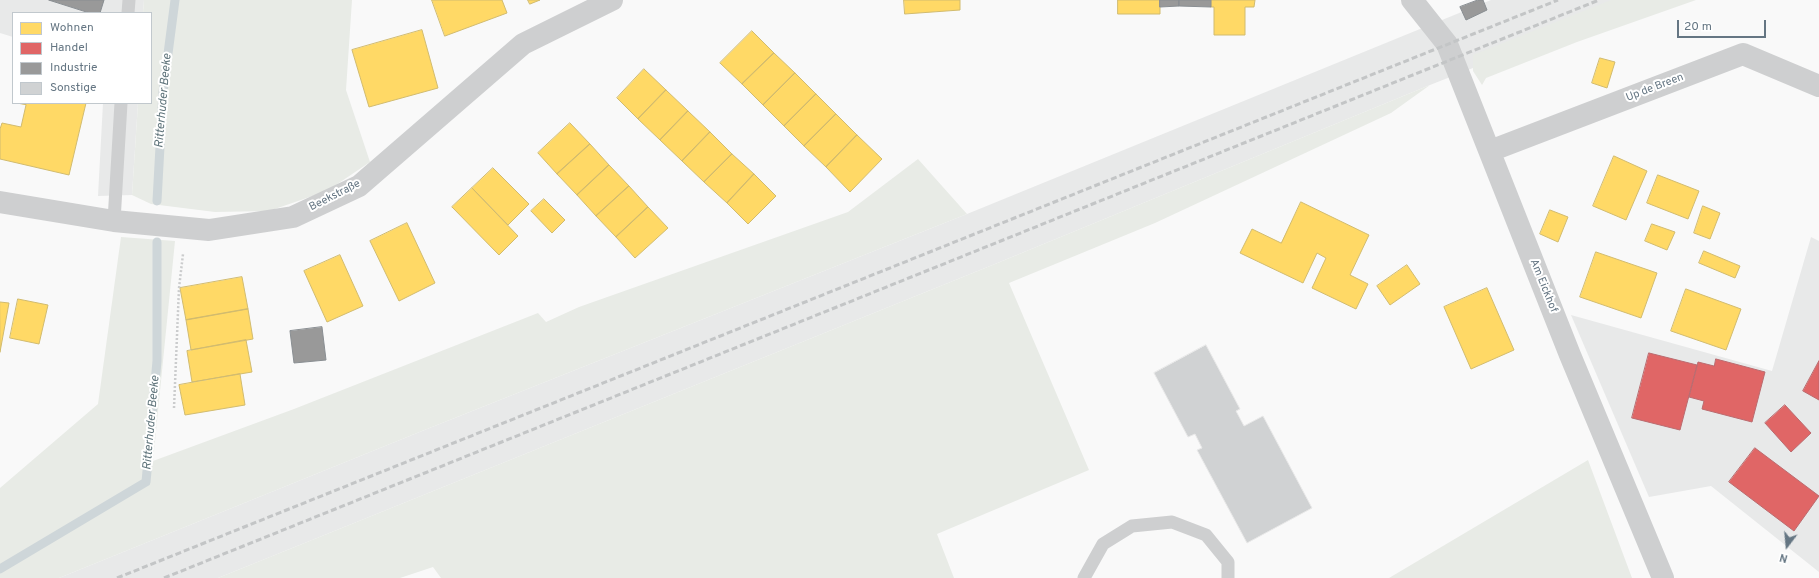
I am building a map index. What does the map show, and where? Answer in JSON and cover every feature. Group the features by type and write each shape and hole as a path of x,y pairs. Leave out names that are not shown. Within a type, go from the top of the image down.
{"street":[{"name":"Beekstraße","path":"0,202 114,221 209,230 293,217 359,186 523,44 612,0"},
{"name":"Am Eickhof","path":"1412,0 1447,44 1570,355 1662,578"},
{"name":"Up de Breen","path":"1490,151 1743,54 1819,86"}],"lane":[{"path":"128,12 129,0"},
{"path":"114,221 121,104"},
{"path":"1084,578 1103,544 1132,526 1172,522 1206,535 1228,562 1228,578"}],"path":[{"path":"174,408 179,288 186,227"}],"shaded area":[{"path":"0,0 144,0 143,12 12,12 12,37 0,33"},
{"path":"144,0 352,0 346,90 370,162 327,191 269,211 215,212 151,204 132,195 138,104 152,104 152,12 143,12"},
{"path":"1491,0 1645,0 1430,85 995,264 218,578 59,578 422,431 967,214"},
{"path":"1611,0 1696,0 1577,42 1486,78 1482,85 1473,71 1473,55"},
{"path":"1430,85 1391,113 1155,223 1009,283 1089,470 937,534 954,578 441,578 433,567 400,578 218,578 995,264"},
{"path":"103,104 138,104 132,195 98,196"},
{"path":"918,159 967,214 422,431 59,578 0,578 0,488 98,404 121,237 175,241 153,461 294,409 538,313 546,322 579,307 848,212"},
{"path":"1811,237 1819,241 1819,572 1711,486 1649,497 1571,315 1772,371"},
{"path":"1588,460 1632,578 1389,578"}],"building: Wohnen":[{"path":"432,0 502,0 507,13 445,36"},
{"path":"528,0 540,0 530,4"},
{"path":"904,0 960,0 960,10 905,14"},
{"path":"1118,0 1160,0 1160,14 1118,14"},
{"path":"1211,0 1255,0 1254,7 1245,7 1245,35 1214,35 1214,7 1211,7"},
{"path":"422,30 438,88 369,107 352,50"},
{"path":"752,31 774,53 742,84 720,63"},
{"path":"774,53 795,73 763,105 742,84"},
{"path":"1600,58 1615,62 1607,88 1592,83"},
{"path":"644,69 666,90 638,119 617,98"},
{"path":"795,73 816,94 784,126 763,105"},
{"path":"666,90 688,111 660,140 638,119"},
{"path":"816,94 836,114 804,146 784,126"},
{"path":"22,104 86,104 69,175 0,159 0,129 2,123 21,127 26,105"},
{"path":"688,111 710,132 682,161 660,140"},
{"path":"836,114 857,135 826,167 804,146"},
{"path":"570,123 590,144 557,174 538,153"},
{"path":"710,132 732,154 704,182 682,161"},
{"path":"857,135 882,159 850,192 826,167"},
{"path":"590,144 609,165 577,195 557,174"},
{"path":"732,154 754,174 727,203 704,182"},
{"path":"1614,156 1647,171 1626,220 1593,206"},
{"path":"609,165 629,186 596,216 577,195"},
{"path":"493,168 529,204 508,225 472,188"},
{"path":"754,174 776,196 748,224 727,203"},
{"path":"1658,175 1699,191 1688,219 1647,203"},
{"path":"629,186 648,207 616,237 596,216"},
{"path":"472,188 518,236 499,255 452,207"},
{"path":"544,199 565,220 552,233 531,211"},
{"path":"1301,202 1369,235 1350,275 1368,284 1356,309 1312,288 1326,258 1317,253 1303,283 1240,253 1252,229 1281,243"},
{"path":"1703,206 1720,213 1710,239 1694,233"},
{"path":"648,207 668,228 635,258 616,237"},
{"path":"1550,210 1568,217 1558,242 1540,234"},
{"path":"407,223 435,283 399,301 370,241"},
{"path":"1652,224 1675,232 1667,250 1645,241"},
{"path":"1704,251 1740,266 1735,278 1699,263"},
{"path":"1596,252 1657,273 1641,318 1580,297"},
{"path":"340,255 363,306 327,322 304,271"},
{"path":"1407,265 1420,284 1390,305 1377,286"},
{"path":"242,277 248,309 186,320 180,288"},
{"path":"1487,288 1514,350 1471,369 1444,307"},
{"path":"1686,289 1741,309 1726,350 1671,331"},
{"path":"18,299 48,305 39,344 10,338"},
{"path":"0,302 9,303 0,352"},
{"path":"248,309 253,339 191,350 186,320"},
{"path":"246,340 252,372 192,382 187,351"},
{"path":"240,374 245,405 185,415 179,385"}],"building: Handel":[{"path":"1649,353 1697,365 1680,430 1632,418"},
{"path":"1716,359 1765,372 1752,422 1702,409 1704,401 1689,397 1698,362 1714,366"},
{"path":"1819,361 1819,400 1803,391"},
{"path":"1785,405 1811,433 1791,452 1765,423"},
{"path":"1755,448 1819,496 1794,531 1729,482"}],"building: Industrie":[{"path":"49,0 104,0 100,12 87,12"},
{"path":"1160,0 1179,0 1179,6 1160,7"},
{"path":"1179,0 1211,0 1211,7 1179,6"},
{"path":"1478,0 1483,0 1487,10 1466,20 1460,7"},
{"path":"322,327 326,360 294,363 290,331"}],"building: Sonstige":[{"path":"1206,345 1240,409 1236,411 1244,426 1263,416 1312,508 1247,543 1197,450 1202,448 1195,434 1188,437 1154,373"}],"waterway":[{"name":"Ritterhuder Beeke","path":"157,201 163,92 175,0"},
{"name":"Ritterhuder Beeke","path":"0,569 146,482 157,361 157,242"}],"railway":[{"path":"117,578 1558,0"},
{"path":"164,578 1599,0"}]}
